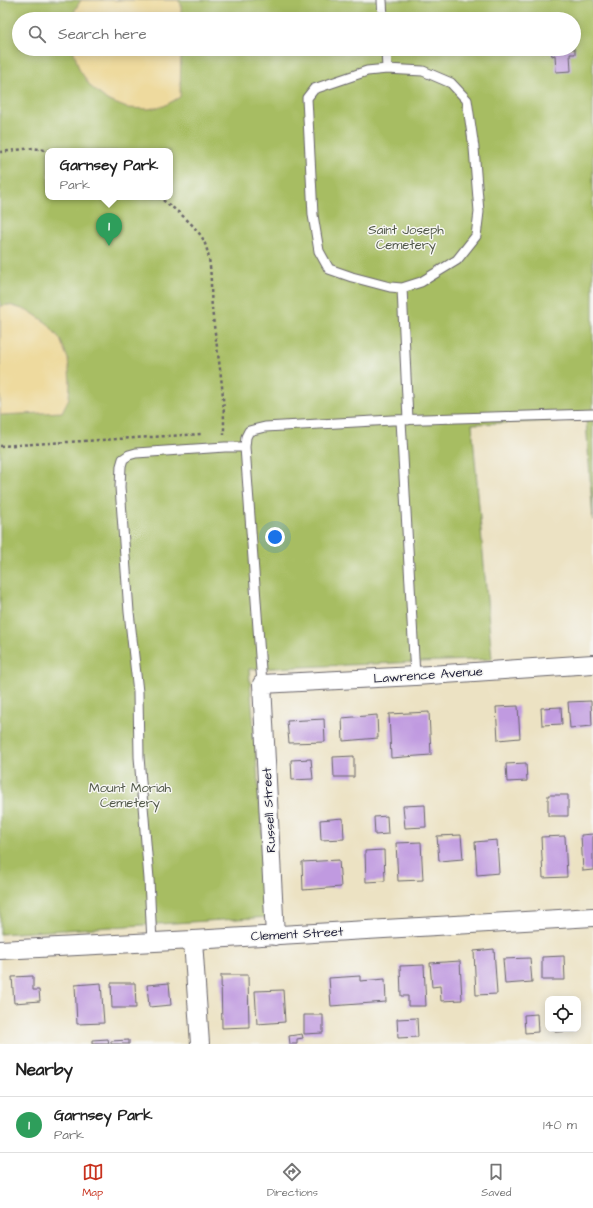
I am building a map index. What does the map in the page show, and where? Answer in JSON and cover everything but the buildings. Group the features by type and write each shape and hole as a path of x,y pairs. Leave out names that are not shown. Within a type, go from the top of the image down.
{"street":[{"name":"Lawrence Avenue","path":"262,684 415,676 593,664"},
{"name":"Russell Street","path":"262,684 275,936"},
{"name":"Clement Street","path":"0,950 275,936 593,917"},
{"path":"193,940 200,1044"}],"lane":[{"path":"382,0 383,12"},
{"path":"386,56 387,69"},
{"path":"387,69 423,71 451,83 467,100 474,148 479,212 476,236 457,260 421,282 402,288 390,287 329,269 319,251 313,215 307,98 314,89 367,71 387,69"},
{"path":"402,288 405,420 415,676"},
{"path":"262,684 245,447 246,437 249,431 266,427 405,420 593,414"},
{"path":"152,942 149,879 139,757 138,692 124,548 120,487 121,466 123,459 136,453 245,447"}],"path":[{"path":"0,152 33,148 45,150"},
{"path":"162,200 180,214 195,229 203,240 208,255 211,271 213,310 223,399 224,433 216,433"},
{"path":"0,446 209,434"}],"green space":[{"path":"0,0 593,0 593,520 586,420 472,424 492,659 249,669 269,917 0,934"}],"sand":[{"path":"81,0 178,0 181,4 181,12 75,12"},
{"path":"75,56 181,56 180,97 164,106 148,109 127,108 107,100 91,87 79,69"},
{"path":"9,305 29,311 47,323 60,339 68,359 70,383 69,398 62,412 0,415 0,306"}],"place":[{"name":"Garnsey Park","path":"109,246"}],"park label":[{"name":"Saint Joseph Cemetery","path":"406,238"},
{"name":"Mount Moriah Cemetery","path":"130,796"}]}
